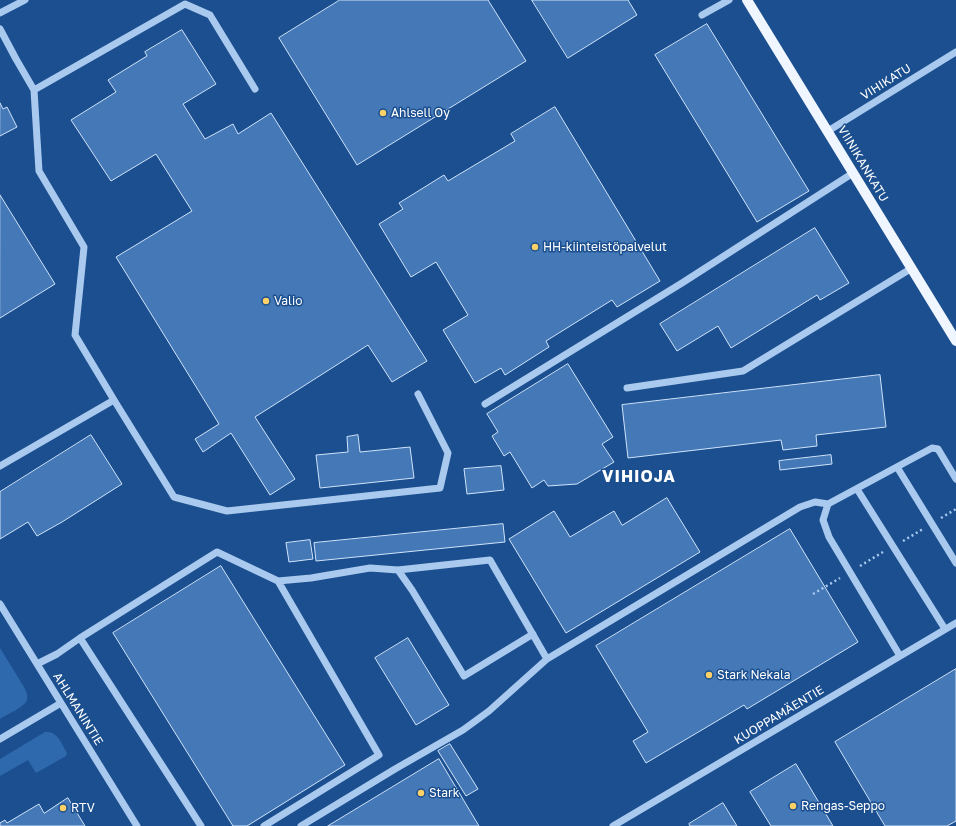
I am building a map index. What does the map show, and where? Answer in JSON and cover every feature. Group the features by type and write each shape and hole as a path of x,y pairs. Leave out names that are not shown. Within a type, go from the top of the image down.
{"main road":[{"name":"VIINIKANKATU","path":"747,0 956,341"}],"street":[{"path":"0,13 25,0"},
{"path":"702,15 729,0"},
{"path":"34,90 184,4 210,15 255,89"},
{"path":"0,29 34,90 39,171 84,247 75,335 174,497 227,511 440,488 448,453 418,394"},
{"name":"VIHIKATU","path":"828,131 956,52"},
{"path":"485,404 688,279 853,173"},
{"path":"628,388 743,371 912,268"},
{"path":"0,466 114,400"},
{"path":"302,826 395,769 463,730 490,711 546,659 800,507 814,502 828,504 932,448 938,449 956,479"},
{"path":"897,467 956,564"},
{"path":"857,489 945,629"},
{"path":"828,504 823,520 828,537 900,656"},
{"path":"37,664 57,654 217,552 278,581 311,578 370,568 398,570 490,560 546,659"},
{"path":"398,570 416,596 464,676 533,634"},
{"path":"264,826 379,755 278,581"},
{"name":"AHLMANINTIE","path":"0,604 137,826"},
{"name":"KUOPPAMÄENTIE","path":"613,826 956,623"},
{"path":"80,638 201,826"},
{"path":"0,739 61,703"}],"shaded area":[{"path":"0,648 24,687 27,693 27,700 26,703 15,711 0,719"},
{"path":"45,732 53,733 59,738 67,753 66,756 36,773 28,760 0,776 0,759"}],"building":[{"name":"Ahlsell Oy","path":"340,0 488,0 526,61 357,165 279,38"},
{"path":"532,0 628,0 637,15 568,58"},
{"path":"707,24 809,191 757,222 655,55"},
{"name":"Valio","path":"182,30 216,84 183,104 205,139 233,124 238,134 271,113 427,361 392,382 368,345 255,417 295,479 270,495 231,433 203,452 195,439 219,424 116,257 192,211 156,154 111,181 71,120 116,92 108,80 147,56 145,52"},
{"path":"0,103 3,109 7,107 17,127 0,136"},
{"path":"555,107 660,281 617,307 612,300 546,341 549,347 505,375 501,368 475,383 443,330 468,315 436,262 411,277 379,224 403,209 399,203 444,175 448,181 515,141 511,134"},
{"path":"0,195 55,284 0,318"},
{"path":"815,228 849,283 820,300 817,295 731,348 718,326 677,351 660,324"},
{"path":"568,364 613,437 602,444 614,462 577,484 548,486 544,480 532,488 510,452 504,456 492,436 498,432 487,414"},
{"path":"880,375 886,427 816,435 817,446 783,450 781,440 628,458 622,405"},
{"path":"91,435 122,484 37,536 28,522 0,539 0,492"},
{"path":"358,435 360,452 410,447 414,478 320,488 316,455 348,452 347,437"},
{"path":"831,455 832,464 780,470 779,461"},
{"path":"501,466 504,490 467,494 464,469"},
{"path":"667,498 700,552 566,633 509,539 554,511 570,537 614,511 622,525"},
{"path":"503,524 505,542 316,561 314,543"},
{"name":"Stark Nekala","path":"790,529 858,642 747,709 744,705 646,763 633,741 648,732 596,646"},
{"path":"310,540 313,559 289,562 286,543"},
{"path":"221,566 345,765 247,826 233,826 113,633"},
{"path":"408,638 449,705 416,725 375,658"},
{"path":"956,669 956,821 947,826 885,826 835,742"},
{"path":"450,744 478,789 466,796 438,751"},
{"name":"Stark","path":"439,759 479,826 328,826"},
{"path":"796,764 833,826 771,826 750,792"},
{"name":"RTV","path":"68,798 85,826 0,826 0,823 5,820 7,823 39,804 44,813"},
{"path":"723,803 737,826 690,826 689,824"}],"place":[{"name":"Ahlsell Oy","path":"383,113"},
{"name":"HH-kiinteistöpalvelut","path":"535,247"},
{"name":"Valio","path":"266,301"},
{"name":"Stark Nekala","path":"709,675"},
{"name":"Stark","path":"421,793"},
{"name":"Rengas-Seppo","path":"793,806"},
{"name":"RTV","path":"63,808"}],"district":[{"name":"VIHIOJA","path":"639,477"}]}
